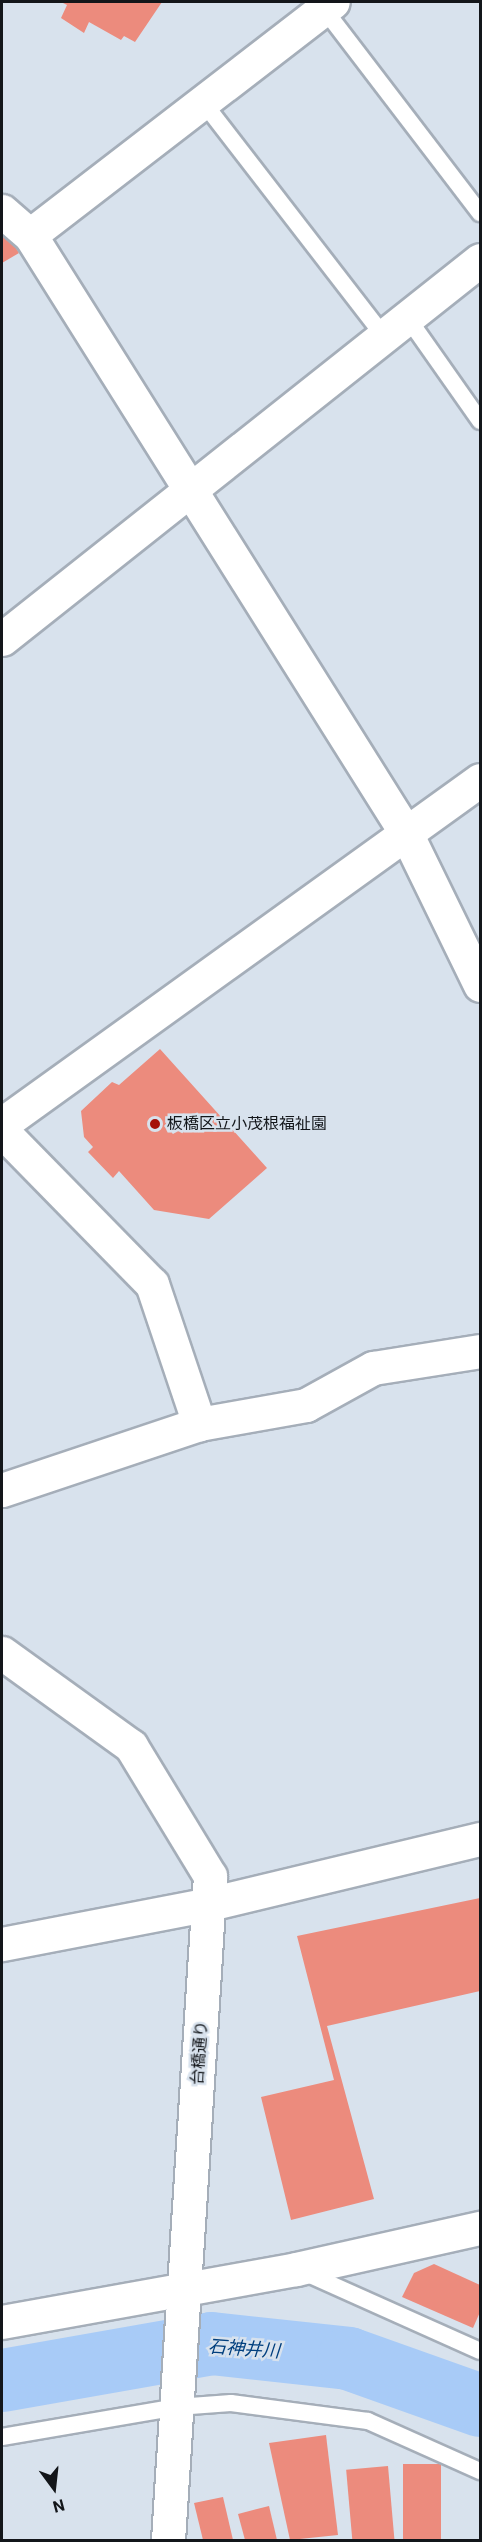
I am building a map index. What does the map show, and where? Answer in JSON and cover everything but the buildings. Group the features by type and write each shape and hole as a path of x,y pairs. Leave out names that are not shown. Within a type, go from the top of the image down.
{"street":[{"path":"30,235 328,5"},
{"path":"2,211 30,235 188,490 406,833 480,985"},
{"path":"2,639 480,260"},
{"path":"2,1124 480,780"},
{"path":"2,1131 152,1284 198,1424"},
{"path":"2,1490 198,1424 306,1405 373,1368 480,1351"},
{"name":"台橋通り","path":"2,1653 131,1746 210,1876 168,2541"},
{"path":"2,1944 209,1904 480,1839"},
{"path":"2,2322 184,2296 480,2228"}],"lane":[{"path":"328,5 480,213"},
{"path":"203,102 480,422"},
{"path":"296,2269 480,2351"},
{"path":"2,2437 177,2403 231,2403 368,2421 480,2471"}],"waterway":[{"name":"石神井川","path":"2,2380 211,2343 348,2358 480,2405"}],"place":[{"name":"板橋区立小茂根福祉園","path":"155,1124"}]}
